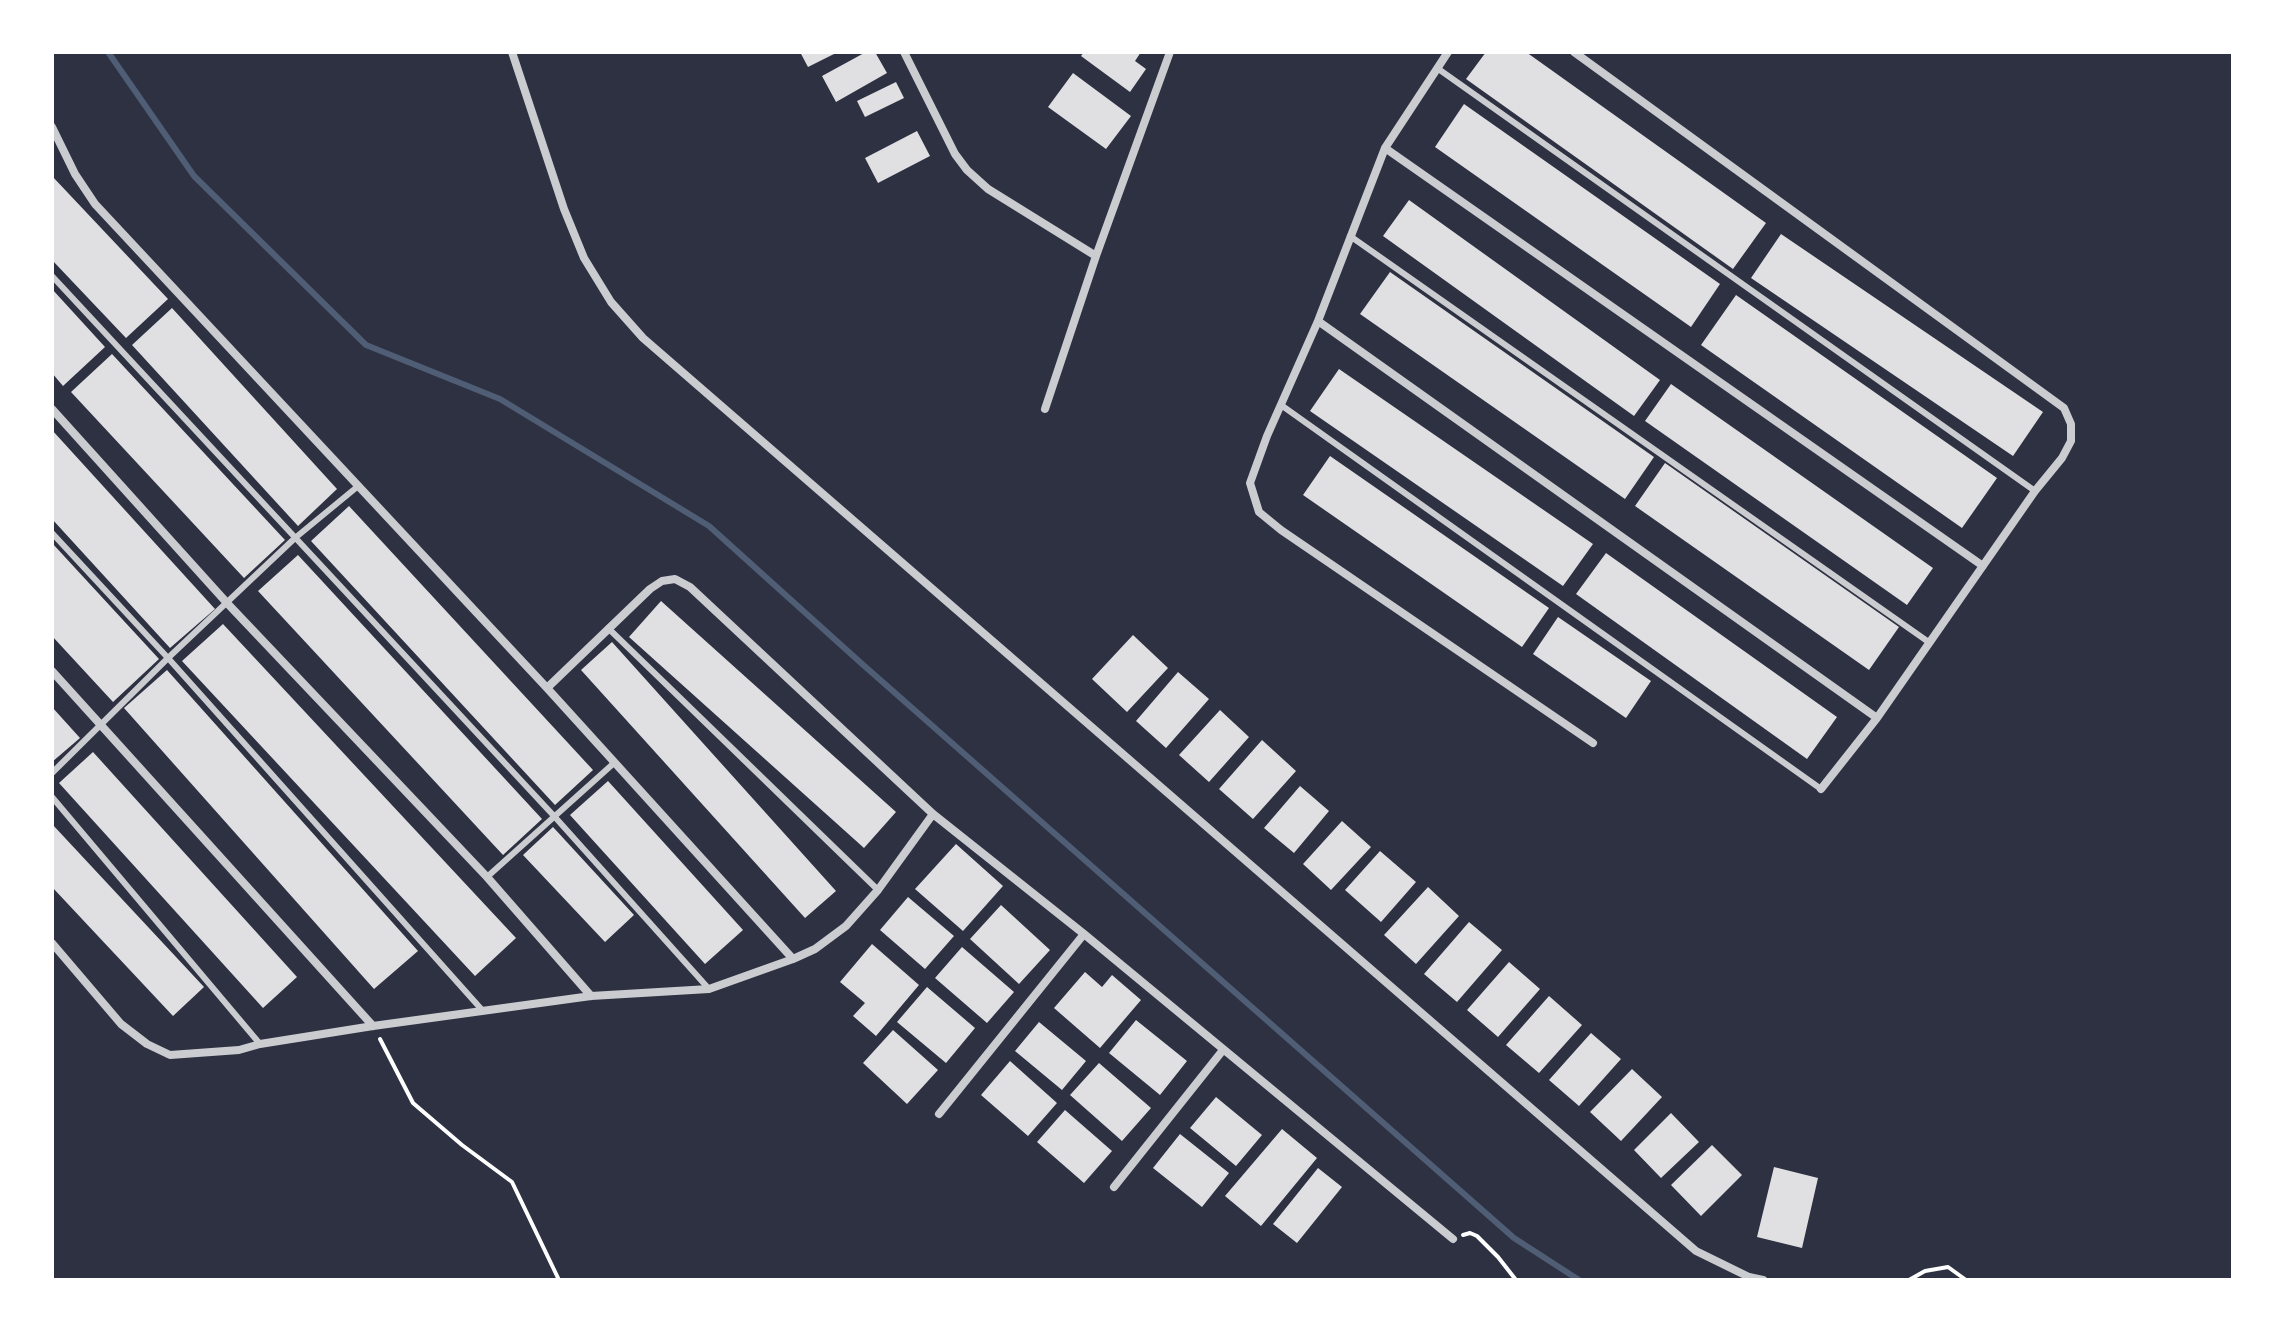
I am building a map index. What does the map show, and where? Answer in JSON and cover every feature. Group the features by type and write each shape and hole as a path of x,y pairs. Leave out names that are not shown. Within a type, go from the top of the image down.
{"street":[{"path":"512,52 564,209 584,258 611,302 643,338 1696,1251 1749,1277 1763,1280"},
{"path":"904,52 955,154 967,170 988,189 1096,256"},
{"path":"1045,409 1096,256 1170,52"},
{"path":"1448,52 1385,148 1318,321 1250,483 1259,512 1281,530 1593,743"},
{"path":"1574,52 2064,408 2071,424 2071,441 2062,458 2035,491 1877,718 1821,789"},
{"path":"52,127 75,174 95,204 547,688 793,959"},
{"path":"1385,148 1983,566"},
{"path":"1318,321 1877,718"},
{"path":"52,409 227,603 487,877 591,996"},
{"path":"547,688 650,589 662,581 675,579 690,587 933,814 1084,934 1453,1239"},
{"path":"52,671 373,1026"},
{"path":"52,943 121,1024 147,1044 170,1055 224,1052 373,1026 591,996 709,989 815,949 846,926 878,890 933,814"},
{"path":"939,1114 1084,934"},
{"path":"1114,1187 1223,1050"}],"lane":[{"path":"1437,68 2035,491"},
{"path":"1349,235 1930,643"},
{"path":"52,276 554,816 709,989"},
{"path":"1281,405 1821,789"},
{"path":"52,773 295,538 357,487"},
{"path":"52,533 168,658 483,1011"},
{"path":"608,628 878,890"},
{"path":"487,877 614,763"},
{"path":"52,797 260,1044"}],"path":[{"path":"373,1026 413,1103 512,1182 559,1280"},
{"path":"1453,1239 1470,1233 1477,1236 1516,1280"},
{"path":"1909,1280 1925,1271 1948,1267 1966,1280"}],"building":[{"path":"800,52 838,52 808,67"},
{"path":"866,52 875,52 887,73 836,102 822,76"},
{"path":"1084,52 1141,52 1135,61 1146,69 1130,92 1081,56"},
{"path":"1486,52 1526,52 1766,223 1733,269 1466,79"},
{"path":"1073,73 1131,116 1106,149 1048,107"},
{"path":"896,82 904,98 865,117 857,101"},
{"path":"1464,104 1720,284 1691,327 1435,147"},
{"path":"917,131 930,156 878,183 865,158"},
{"path":"52,176 168,299 126,338 52,260"},
{"path":"1409,200 1660,380 1634,416 1383,236"},
{"path":"1781,234 2043,412 2013,456 1751,278"},
{"path":"1390,272 1654,457 1625,499 1360,314"},
{"path":"52,289 105,347 63,386 52,373"},
{"path":"1736,295 1997,478 1962,528 1701,345"},
{"path":"172,308 337,489 298,526 132,345"},
{"path":"112,354 285,540 244,578 71,392"},
{"path":"1339,369 1593,544 1563,586 1310,411"},
{"path":"1671,384 1933,568 1907,605 1645,421"},
{"path":"52,430 215,609 170,648 52,519"},
{"path":"1330,456 1549,608 1522,647 1303,495"},
{"path":"1665,463 1899,627 1869,670 1635,506"},
{"path":"349,506 593,770 555,805 311,541"},
{"path":"52,543 159,659 113,702 52,636"},
{"path":"1606,553 1837,717 1807,759 1576,594"},
{"path":"298,555 542,819 503,855 258,591"},
{"path":"661,601 896,812 864,848 629,637"},
{"path":"1558,617 1651,681 1626,718 1533,654"},
{"path":"223,624 516,938 475,976 182,661"},
{"path":"1133,635 1168,668 1127,712 1092,679"},
{"path":"612,642 836,891 805,918 581,670"},
{"path":"167,670 418,951 374,989 124,708"},
{"path":"1178,672 1209,699 1166,748 1136,721"},
{"path":"52,707 80,738 52,762"},
{"path":"1220,710 1249,737 1209,782 1179,755"},
{"path":"1262,740 1296,771 1253,819 1219,789"},
{"path":"93,752 297,977 263,1008 59,783"},
{"path":"608,781 743,930 705,964 570,815"},
{"path":"1300,786 1329,811 1294,853 1264,828"},
{"path":"1342,821 1371,847 1331,890 1303,864"},
{"path":"52,824 204,987 173,1016 52,887"},
{"path":"553,827 634,915 605,942 523,855"},
{"path":"956,844 1003,886 963,931 915,889"},
{"path":"1380,851 1416,882 1381,922 1345,890"},
{"path":"1428,887 1459,916 1416,964 1384,935"},
{"path":"908,897 954,936 925,969 880,930"},
{"path":"1001,905 1050,950 1019,984 970,939"},
{"path":"1469,922 1502,950 1457,1002 1424,974"},
{"path":"872,944 919,985 876,1036 853,1016 865,1003 840,982"},
{"path":"962,947 1014,992 987,1023 935,978"},
{"path":"1509,962 1540,989 1498,1037 1467,1010"},
{"path":"1085,972 1102,987 1112,975 1141,1000 1100,1048 1054,1008"},
{"path":"927,987 975,1028 946,1063 897,1022"},
{"path":"1549,996 1582,1025 1539,1073 1506,1045"},
{"path":"1136,1020 1187,1061 1160,1095 1109,1053"},
{"path":"1039,1022 1086,1061 1062,1090 1015,1051"},
{"path":"893,1030 938,1070 907,1104 863,1063"},
{"path":"1591,1033 1621,1059 1579,1106 1549,1080"},
{"path":"1010,1061 1057,1103 1028,1136 981,1095"},
{"path":"1099,1063 1151,1108 1122,1141 1070,1095"},
{"path":"1632,1069 1662,1097 1621,1141 1590,1112"},
{"path":"1216,1097 1262,1135 1236,1166 1190,1128"},
{"path":"1065,1110 1112,1151 1084,1183 1037,1142"},
{"path":"1671,1113 1699,1142 1661,1178 1634,1150"},
{"path":"1282,1129 1317,1158 1261,1226 1225,1196"},
{"path":"1180,1134 1229,1173 1202,1207 1153,1168"},
{"path":"1712,1145 1742,1175 1701,1216 1671,1185"},
{"path":"1774,1167 1818,1178 1802,1248 1757,1237"},
{"path":"1318,1168 1342,1187 1297,1243 1273,1224"}],"waterway":[{"path":"108,52 194,176 366,345 500,399 709,526 1514,1238 1579,1280"}]}
